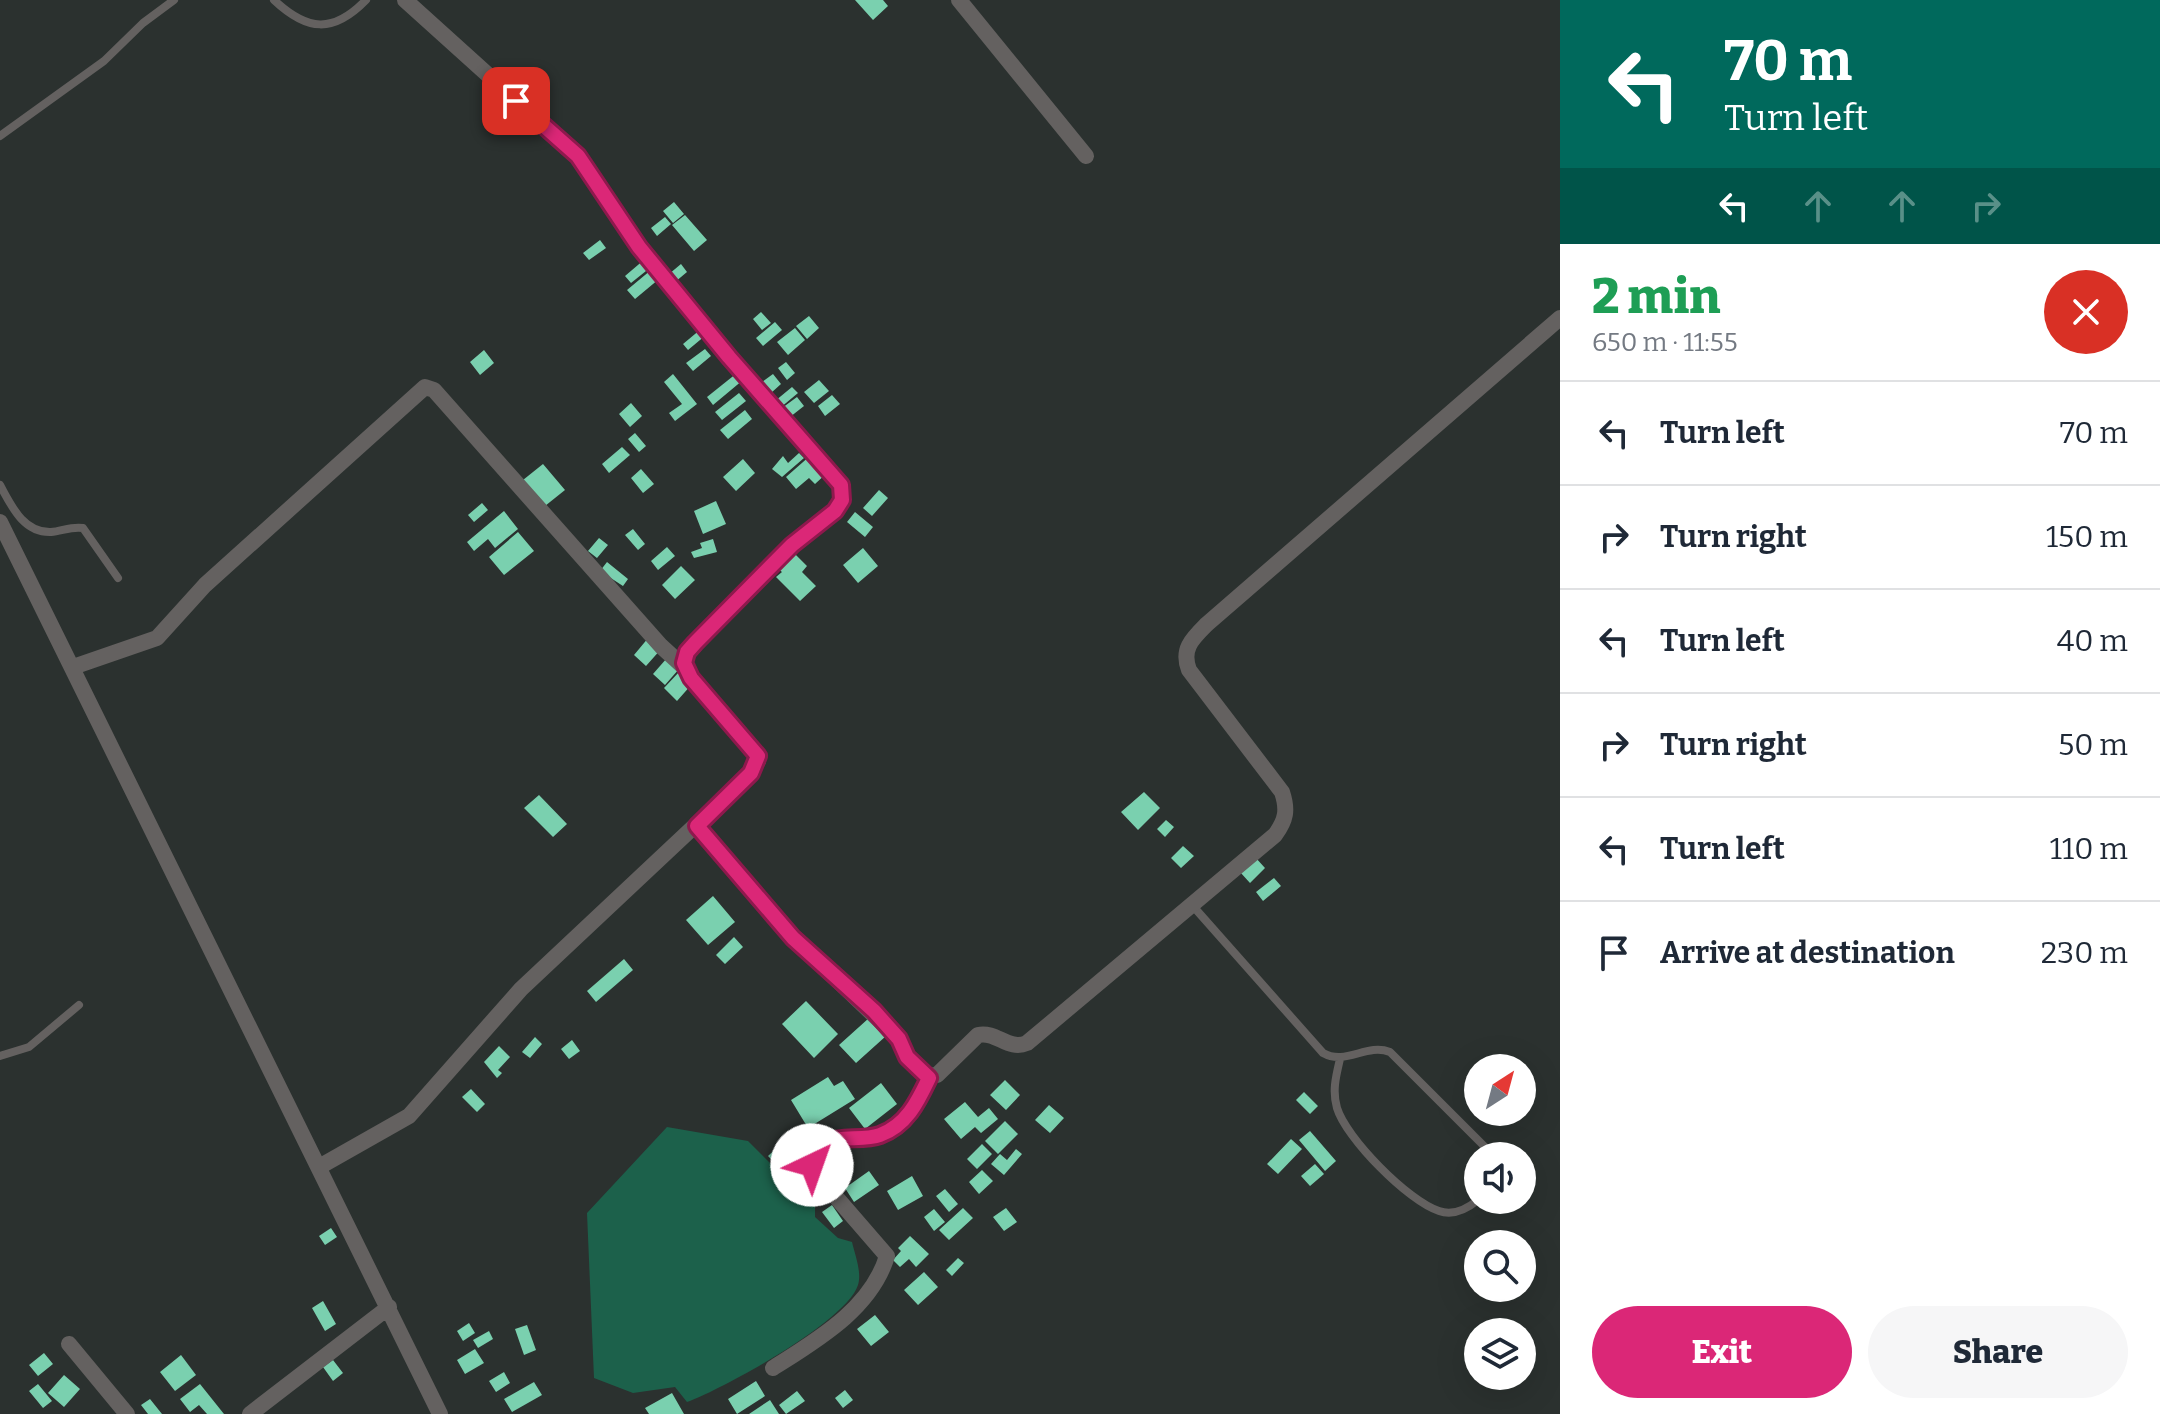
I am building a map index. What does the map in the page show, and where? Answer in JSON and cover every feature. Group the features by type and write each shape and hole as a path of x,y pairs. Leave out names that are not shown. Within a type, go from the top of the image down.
{"street":[{"path":"405,0 578,156 639,247 729,357 841,485 842,500 835,511 784,552 695,643 684,657 685,668"},
{"path":"959,0 1086,156"},
{"path":"773,1368 841,1321 878,1278 887,1256 816,1174 812,1165 813,1156 835,1138 882,1135 907,1117 918,1104 929,1078 937,1075 978,1035 990,1034 1013,1046 1027,1043 1275,835 1286,813 1282,792 1189,670 1185,653 1189,644 1207,624 1560,318"},
{"path":"73,667 157,638 199,590 425,387 434,390 661,646 685,668 758,756 751,773 521,989 409,1116 319,1167"},
{"path":"0,522 440,1414"},
{"path":"697,826 793,938 874,1011 899,1039 907,1057 929,1078"},
{"path":"250,1414 389,1307"},
{"path":"69,1344 127,1414"}],"lane":[{"path":"0,136 104,61 143,23 174,0"},
{"path":"274,0 298,20 325,25 348,17 366,0"},
{"path":"0,485 17,515 33,528 53,532 79,527 86,531 118,578"},
{"path":"1192,904 1323,1053 1340,1059 1370,1050 1390,1052 1480,1142"},
{"path":"0,1056 29,1047 79,1005"},
{"path":"1340,1059 1334,1086 1338,1112 1358,1144 1376,1164 1417,1198 1440,1212 1464,1209"}],"shaded area":[{"path":"667,1127 748,1141 783,1176 798,1199 815,1206 815,1217 838,1238 852,1242 859,1275 858,1285 849,1300 809,1334 754,1369 687,1402 675,1387 633,1393 594,1378 587,1213"}],"building":[{"path":"855,0 883,0 888,6 873,20"},
{"path":"674,202 684,214 673,223 663,211"},
{"path":"685,215 707,240 694,251 672,225"},
{"path":"665,217 671,224 657,236 651,228"},
{"path":"600,240 606,248 589,260 583,253"},
{"path":"645,259 651,267 631,283 625,276"},
{"path":"681,264 687,272 675,282 669,274"},
{"path":"651,270 659,279 635,299 627,290"},
{"path":"761,312 771,323 762,330 753,319"},
{"path":"809,316 819,328 807,339 796,326"},
{"path":"775,322 782,330 763,346 756,338"},
{"path":"795,328 805,340 788,355 777,342"},
{"path":"701,329 706,335 688,350 683,344"},
{"path":"705,349 711,356 693,371 686,363"},
{"path":"484,350 494,363 480,375 470,362"},
{"path":"786,362 795,373 787,380 778,368"},
{"path":"737,373 743,380 713,405 707,397"},
{"path":"673,374 697,404 675,421 669,413 682,404 664,382"},
{"path":"773,374 781,384 771,393 762,382"},
{"path":"819,380 829,391 814,403 804,392"},
{"path":"792,387 798,393 780,408 775,401"},
{"path":"739,393 746,401 722,420 715,412"},
{"path":"832,395 840,404 825,416 818,406"},
{"path":"797,397 804,406 790,417 782,408"},
{"path":"631,403 642,416 630,427 619,414"},
{"path":"745,410 752,419 728,439 720,430"},
{"path":"635,433 646,446 639,452 628,439"},
{"path":"622,447 630,455 609,473 602,464"},
{"path":"799,453 804,458 782,477 772,469 783,456 788,463"},
{"path":"811,455 827,473 815,484 809,478 796,489 786,477"},
{"path":"743,459 755,473 736,491 723,477"},
{"path":"543,464 565,490 545,506 523,480"},
{"path":"641,469 654,484 643,493 631,478"},
{"path":"879,490 888,498 872,516 863,508"},
{"path":"716,501 726,524 703,534 694,511"},
{"path":"482,503 488,510 474,522 468,515"},
{"path":"504,511 518,529 495,548 488,539 474,551 467,542"},
{"path":"855,512 873,527 865,537 847,522"},
{"path":"633,529 645,544 638,550 625,535"},
{"path":"518,532 534,551 504,575 489,557"},
{"path":"599,538 608,545 597,558 588,551"},
{"path":"713,539 717,552 694,558 691,552 702,548 700,543"},
{"path":"667,547 675,556 658,570 651,561"},
{"path":"863,548 878,566 858,583 843,565"},
{"path":"792,551 807,566 802,572 816,586 800,601 776,577 782,572 776,567"},
{"path":"607,562 628,579 623,586 600,571"},
{"path":"681,566 695,580 675,599 662,585"},
{"path":"649,637 662,648 646,666 634,655"},
{"path":"667,658 679,669 665,685 653,674"},
{"path":"679,672 692,684 677,701 664,688"},
{"path":"1144,792 1160,808 1138,830 1121,812"},
{"path":"539,795 567,824 553,837 524,808"},
{"path":"1166,820 1174,827 1165,837 1157,829"},
{"path":"1183,846 1194,856 1181,868 1171,858"},
{"path":"1255,857 1265,868 1250,883 1240,872"},
{"path":"1274,878 1281,886 1263,901 1256,892"},
{"path":"713,896 735,922 708,945 686,920"},
{"path":"734,937 743,947 725,964 716,955"},
{"path":"624,959 633,970 596,1002 587,991"},
{"path":"806,1001 838,1034 814,1058 782,1024"},
{"path":"869,1018 886,1036 856,1063 839,1045"},
{"path":"535,1037 542,1044 530,1058 522,1052"},
{"path":"572,1040 580,1051 569,1059 561,1049"},
{"path":"499,1046 510,1057 498,1070 502,1073 497,1078 484,1062"},
{"path":"828,1077 834,1086 843,1081 855,1099 808,1128 791,1100"},
{"path":"1005,1080 1020,1095 1006,1110 990,1095"},
{"path":"881,1083 897,1104 865,1129 849,1108"},
{"path":"471,1089 485,1104 477,1112 462,1097"},
{"path":"1304,1092 1318,1106 1310,1114 1296,1100"},
{"path":"965,1102 978,1117 989,1108 998,1119 981,1133 975,1127 961,1139 944,1119"},
{"path":"1049,1105 1064,1118 1050,1133 1035,1120"},
{"path":"1005,1121 1018,1134 998,1154 985,1141"},
{"path":"801,1125 816,1141 789,1166 781,1157 775,1163 768,1156"},
{"path":"1310,1131 1336,1161 1325,1171 1299,1140"},
{"path":"1291,1139 1302,1149 1278,1174 1267,1164"},
{"path":"982,1144 992,1154 977,1169 967,1159"},
{"path":"1016,1149 1022,1154 1004,1175 991,1164 1000,1154 1007,1160"},
{"path":"1315,1164 1324,1174 1310,1186 1301,1176"},
{"path":"805,1167 822,1184 808,1197 791,1179"},
{"path":"982,1170 993,1181 979,1194 969,1182"},
{"path":"869,1171 879,1185 854,1202 845,1188"},
{"path":"912,1176 923,1196 898,1210 887,1191"},
{"path":"945,1189 958,1204 949,1212 936,1196"},
{"path":"832,1205 843,1221 834,1228 822,1212"},
{"path":"963,1208 973,1218 949,1240 939,1230"},
{"path":"1006,1208 1017,1222 1004,1231 993,1217"},
{"path":"934,1209 945,1222 934,1231 924,1217"},
{"path":"331,1228 337,1237 325,1245 319,1236"},
{"path":"910,1236 929,1254 916,1267 909,1259 900,1267 893,1260 901,1251 898,1248"},
{"path":"958,1258 964,1263 952,1276 946,1270"},
{"path":"924,1272 938,1287 918,1305 904,1290"},
{"path":"323,1301 336,1324 325,1331 312,1308"},
{"path":"875,1315 889,1332 871,1346 857,1329"},
{"path":"469,1323 475,1333 463,1341 457,1331"},
{"path":"527,1325 536,1350 524,1355 515,1329"},
{"path":"489,1331 493,1339 478,1348 473,1340"},
{"path":"475,1349 484,1363 465,1374 457,1360"},
{"path":"44,1353 53,1364 38,1376 29,1365"},
{"path":"181,1355 196,1375 175,1391 160,1372"},
{"path":"333,1360 343,1373 333,1381 323,1367"},
{"path":"504,1372 510,1383 496,1392 489,1381"},
{"path":"64,1375 80,1389 64,1407 48,1393"},
{"path":"756,1381 765,1396 737,1414 728,1399"},
{"path":"534,1382 542,1395 512,1412 504,1399"},
{"path":"38,1384 52,1401 43,1408 29,1391"},
{"path":"200,1384 224,1414 207,1414 199,1405 190,1412 180,1399"},
{"path":"845,1390 853,1400 843,1408 835,1398"},
{"path":"797,1391 805,1401 786,1414 779,1405"},
{"path":"672,1393 684,1414 649,1414 645,1408"},
{"path":"150,1399 162,1414 148,1414 141,1405"},
{"path":"770,1400 779,1414 749,1414"}],"route":[{"path":"516,101 578,156 639,247 729,357 841,485 842,500 835,511 777,559 684,657 685,668 691,678 758,756 751,773 697,826 793,938 874,1011 899,1039 907,1057 929,1078 918,1104 907,1117 882,1135 835,1138 825,1143 813,1156 812,1165"}]}
